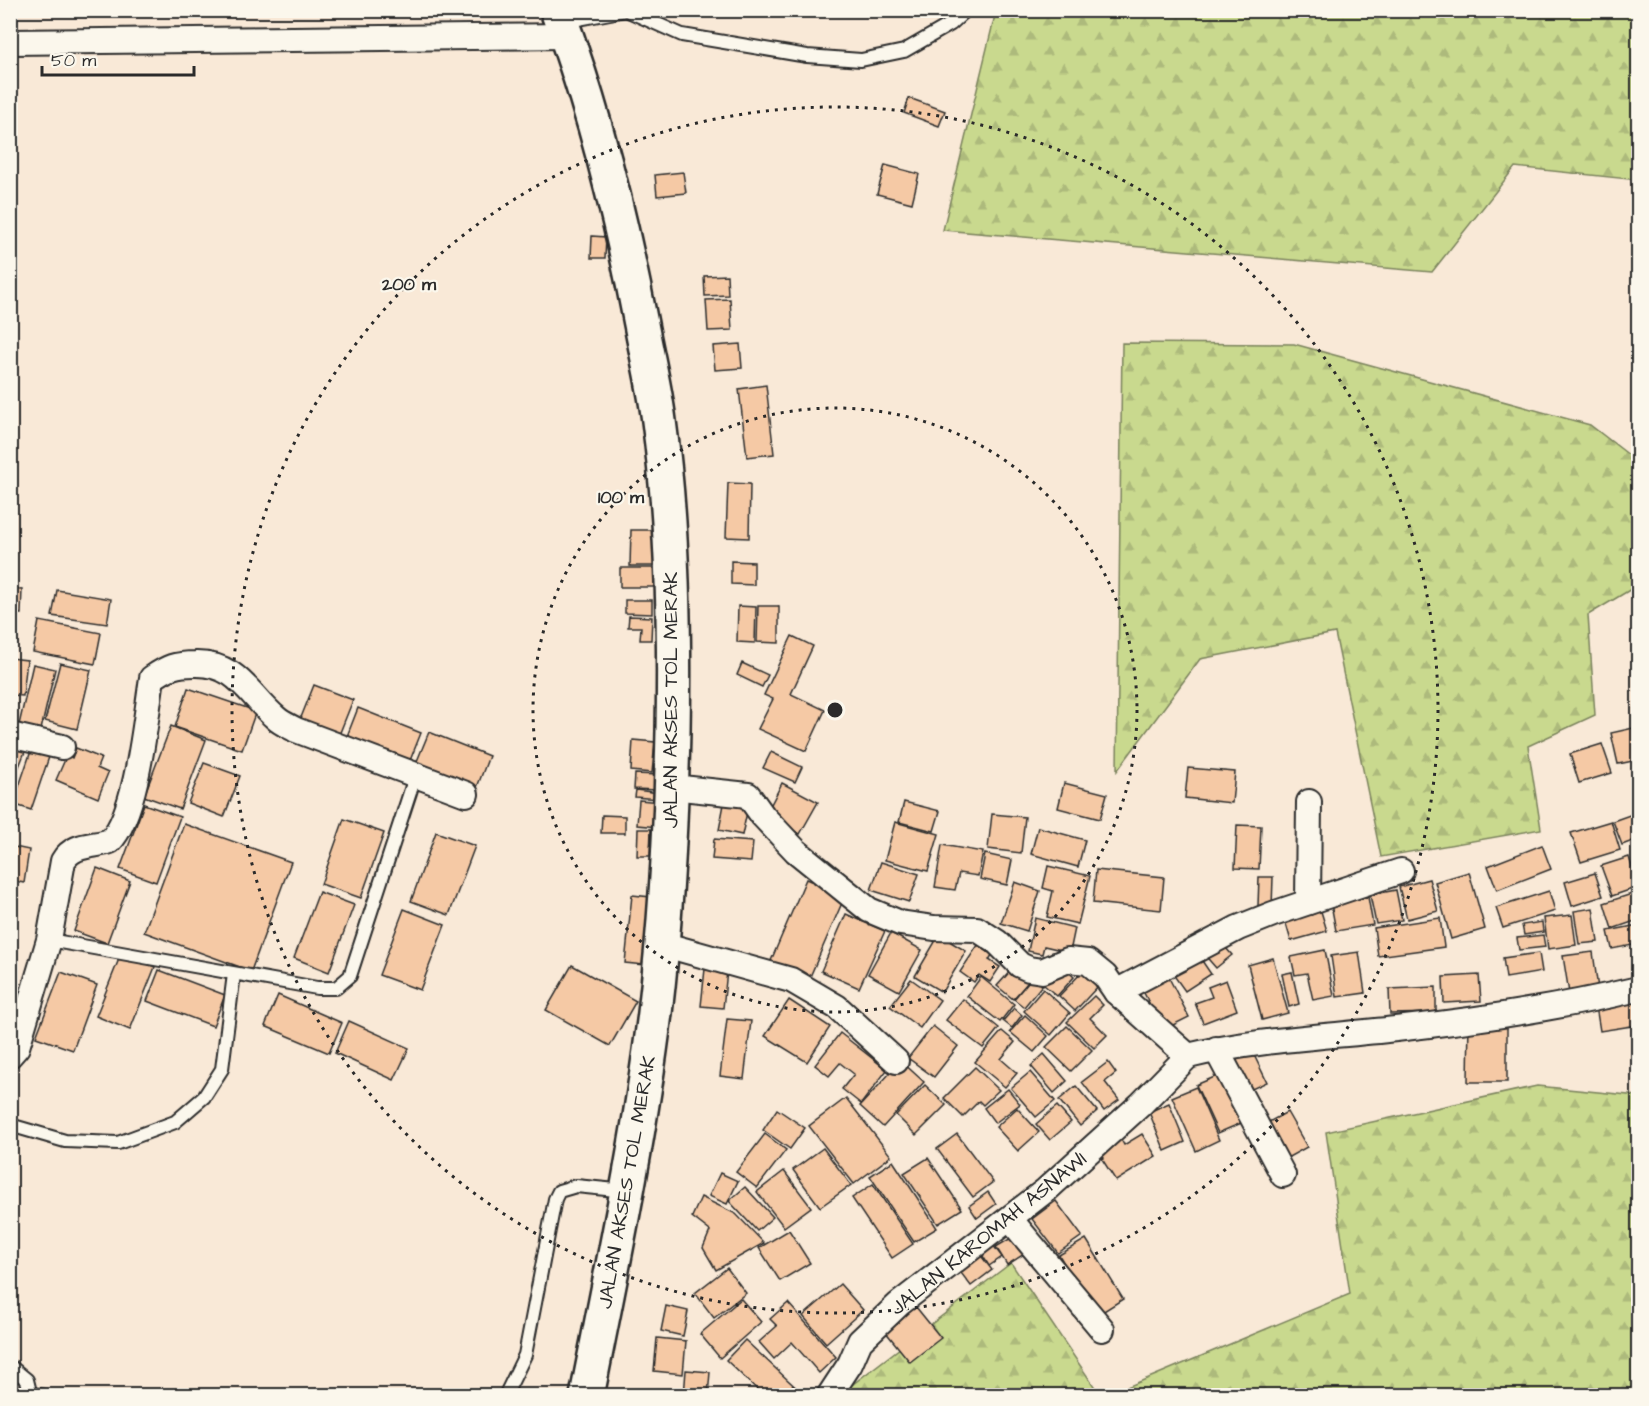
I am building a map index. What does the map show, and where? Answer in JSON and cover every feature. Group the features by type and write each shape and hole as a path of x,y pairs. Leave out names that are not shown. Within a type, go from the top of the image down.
{"highway":[{"name":"JALAN AKSES TOL MERAK","path":"562,23 617,205 659,419 669,522 675,655 672,787 662,944 642,1103 587,1395"}],"street":[{"path":"10,42 562,23"},
{"path":"10,1055 17,1047 49,940 63,861 66,855 76,848 110,841 122,826 132,800 152,678 170,666 205,664 225,668 249,689 277,719 296,730 466,794"},
{"path":"10,735 62,747"},
{"path":"672,787 748,795 763,816 796,851 869,910 900,923 934,928 977,929 997,942 1020,965 1029,969 1047,970 1068,960 1088,962 1106,976 1116,992 1188,1056 1251,1043 1398,1029 1550,1009 1638,989"},
{"path":"1308,902 1309,802"},
{"path":"1116,992 1238,928 1401,871"},
{"path":"662,944 791,980 837,1006 896,1061"},
{"path":"1216,1049 1283,1175"},
{"name":"JALAN KAROMAH ASNAWI","path":"829,1395 850,1364 860,1341 899,1304 1046,1190 1140,1105 1188,1056"},
{"path":"1010,1219 1102,1329"}],"lane":[{"path":"562,23 626,10 682,35 807,56 861,60 904,51 951,24 966,10"},
{"path":"49,940 317,988 336,987 350,976 416,774"},
{"path":"10,1125 65,1141 118,1143 175,1122 204,1097 222,1070 234,974"},
{"path":"505,1395 525,1355 555,1198 559,1191 576,1186 626,1191"},
{"path":"10,1366 27,1380 31,1395 45,1395"}],"green space":[{"path":"996,11 1638,11 1638,180 1515,167 1432,272 943,230"},
{"path":"1122,343 1294,344 1590,425 1638,462 1638,585 1588,615 1595,715 1528,746 1541,829 1381,857 1335,633 1200,659 1117,771"},
{"path":"1537,1086 1638,1096 1638,1395 1108,1395 1350,1294 1326,1132"},
{"path":"1011,1263 1100,1395 852,1396 844,1391"}],"building":[{"path":"909,98 945,111 939,126 904,113"},
{"path":"885,165 919,174 912,203 877,194"},
{"path":"683,172 686,193 657,196 655,175"},
{"path":"592,236 606,237 605,258 591,258"},
{"path":"727,275 728,295 705,296 704,276"},
{"path":"730,299 732,330 708,331 706,300"},
{"path":"740,344 742,368 715,370 713,346"},
{"path":"766,385 774,454 747,457 739,389"},
{"path":"728,483 750,484 749,538 726,537"},
{"path":"631,530 660,530 659,566 630,566"},
{"path":"731,561 754,562 754,585 731,584"},
{"path":"620,568 654,568 654,587 620,587"},
{"path":"10,588 22,589 21,614 10,614"},
{"path":"57,590 111,599 107,624 52,616"},
{"path":"625,600 652,600 652,614 625,613"},
{"path":"738,606 756,607 755,643 737,642"},
{"path":"758,606 779,606 779,643 757,642"},
{"path":"629,616 652,617 651,640 640,640 641,627 628,627"},
{"path":"39,621 101,633 95,664 33,652"},
{"path":"792,636 813,646 791,694 825,710 806,751 758,729 773,699 764,695"},
{"path":"10,658 27,660 23,696 10,695"},
{"path":"60,663 91,670 77,729 45,721"},
{"path":"742,663 768,675 762,687 737,675"},
{"path":"33,664 55,669 40,734 18,729"},
{"path":"314,685 353,700 337,740 298,725"},
{"path":"188,688 256,711 242,750 175,727"},
{"path":"358,708 421,733 407,768 344,744"},
{"path":"171,726 206,740 180,809 144,796"},
{"path":"1638,727 1638,748 1635,749 1638,760 1618,764 1611,733"},
{"path":"429,732 489,756 476,790 415,766"},
{"path":"633,740 655,742 652,773 631,771"},
{"path":"1602,744 1612,773 1579,783 1570,754"},
{"path":"10,746 26,749 10,789"},
{"path":"76,748 101,758 97,768 108,773 98,798 56,780 67,755 72,758"},
{"path":"31,751 49,757 31,810 13,804"},
{"path":"771,752 802,767 795,782 763,768"},
{"path":"204,763 240,776 224,817 188,803"},
{"path":"1188,768 1235,772 1232,803 1185,798"},
{"path":"635,774 659,775 658,790 634,789"},
{"path":"782,783 818,802 800,834 765,816"},
{"path":"1064,783 1107,794 1100,819 1058,808"},
{"path":"636,790 659,793 658,799 635,797"},
{"path":"725,799 749,803 742,835 719,830"},
{"path":"639,800 661,802 658,827 637,825"},
{"path":"904,802 940,811 934,831 899,822"},
{"path":"144,804 180,817 156,882 120,869"},
{"path":"1638,812 1638,839 1622,845 1613,821"},
{"path":"992,814 1025,817 1021,853 988,849"},
{"path":"602,815 625,816 625,833 601,833"},
{"path":"344,819 384,833 361,898 321,884"},
{"path":"1611,821 1620,850 1581,862 1571,833"},
{"path":"895,822 939,834 928,871 885,860"},
{"path":"184,824 291,862 251,971 144,932"},
{"path":"1237,825 1261,826 1259,869 1235,868"},
{"path":"1038,827 1085,840 1078,867 1031,854"},
{"path":"638,829 651,829 650,856 637,856"},
{"path":"436,832 475,846 449,915 411,901"},
{"path":"714,839 753,842 751,862 712,859"},
{"path":"942,845 983,852 978,876 959,873 955,890 935,887"},
{"path":"1542,845 1551,869 1497,890 1488,866"},
{"path":"10,846 29,850 24,883 10,880"},
{"path":"985,854 1012,860 1007,885 980,879"},
{"path":"1629,857 1638,887 1612,896 1601,866"},
{"path":"881,862 919,874 909,902 871,890"},
{"path":"1048,866 1090,876 1078,924 1047,917 1053,891 1043,888"},
{"path":"97,868 130,881 107,943 74,931"},
{"path":"1096,870 1164,877 1161,910 1093,903"},
{"path":"1469,872 1485,929 1451,939 1435,882"},
{"path":"1595,873 1603,896 1572,906 1565,882"},
{"path":"1259,877 1273,877 1272,907 1258,906"},
{"path":"806,879 845,896 809,979 770,963"},
{"path":"1429,879 1438,911 1407,919 1399,887"},
{"path":"1015,882 1040,891 1027,931 1001,923"},
{"path":"1396,890 1402,920 1376,924 1370,895"},
{"path":"1549,891 1555,911 1503,928 1496,908"},
{"path":"319,892 354,905 329,972 294,958"},
{"path":"1638,892 1638,920 1612,929 1604,903"},
{"path":"632,895 651,897 644,965 625,963"},
{"path":"1368,897 1373,925 1336,931 1331,904"},
{"path":"1320,908 1327,931 1291,941 1284,917"},
{"path":"1593,908 1598,942 1579,944 1574,911"},
{"path":"404,909 445,925 420,990 379,975"},
{"path":"846,914 885,931 859,988 821,971"},
{"path":"1572,915 1576,945 1548,949 1544,918"},
{"path":"1035,918 1075,928 1070,952 1044,946 1042,954 1028,951"},
{"path":"1440,918 1444,947 1378,956 1374,928"},
{"path":"1542,922 1543,932 1524,935 1522,925"},
{"path":"1638,925 1638,944 1612,949 1608,931"},
{"path":"891,933 922,950 899,991 868,974"},
{"path":"939,935 966,951 942,992 915,976"},
{"path":"1543,935 1545,947 1519,950 1517,938"},
{"path":"1219,940 1232,955 1216,968 1203,953"},
{"path":"978,945 992,955 989,960 1000,967 990,982 979,975 974,982 960,972"},
{"path":"1325,950 1334,996 1313,1000 1307,973 1295,975 1291,957"},
{"path":"1196,952 1211,974 1185,991 1170,970"},
{"path":"1359,952 1365,993 1337,997 1331,956"},
{"path":"1593,952 1598,989 1569,993 1563,956"},
{"path":"1539,953 1542,972 1506,978 1503,958"},
{"path":"121,954 155,967 130,1030 96,1016"},
{"path":"1273,958 1288,1013 1262,1020 1248,965"},
{"path":"572,965 636,1001 610,1046 546,1010"},
{"path":"1061,965 1074,977 1057,996 1044,985"},
{"path":"1014,967 1030,980 1013,999 997,986"},
{"path":"705,969 727,971 723,1008 701,1006"},
{"path":"1085,969 1100,984 1075,1011 1059,996"},
{"path":"159,970 225,995 213,1026 147,1001"},
{"path":"61,972 97,985 73,1050 36,1037"},
{"path":"1166,972 1189,1017 1163,1030 1140,985"},
{"path":"1292,972 1299,1004 1289,1007 1282,974"},
{"path":"1479,975 1481,1001 1444,1003 1443,977"},
{"path":"1033,976 1043,984 1024,1007 1014,999"},
{"path":"981,977 1014,1004 1000,1022 967,996"},
{"path":"911,979 940,1000 920,1028 890,1006"},
{"path":"1226,980 1237,1010 1203,1023 1195,1003 1212,997 1208,987"},
{"path":"1436,987 1436,1013 1390,1014 1389,989"},
{"path":"1043,989 1070,1013 1051,1035 1024,1011"},
{"path":"1638,994 1638,1025 1600,1031 1595,1000"},
{"path":"278,995 342,1023 329,1053 265,1026"},
{"path":"1094,996 1103,1005 1090,1018 1107,1035 1094,1048 1067,1022"},
{"path":"963,999 999,1028 983,1048 946,1020"},
{"path":"789,1000 830,1027 807,1062 765,1036"},
{"path":"1014,1008 1022,1015 1012,1028 1003,1021"},
{"path":"1025,1015 1048,1036 1034,1052 1010,1032"},
{"path":"727,1019 751,1021 744,1079 720,1076"},
{"path":"1469,1020 1507,1020 1507,1082 1468,1082"},
{"path":"349,1021 409,1048 394,1080 335,1053"},
{"path":"933,1026 958,1046 934,1077 908,1058"},
{"path":"1067,1026 1092,1050 1071,1071 1046,1047"},
{"path":"1002,1031 1015,1042 1001,1059 1017,1073 1005,1087 975,1062"},
{"path":"840,1033 887,1070 861,1104 842,1089 854,1074 840,1063 829,1076 815,1065"},
{"path":"1252,1051 1267,1082 1241,1094 1226,1063"},
{"path":"1044,1054 1067,1081 1054,1093 1031,1066"},
{"path":"901,1061 924,1082 883,1127 860,1106"},
{"path":"1108,1062 1116,1073 1105,1082 1119,1100 1104,1111 1082,1082"},
{"path":"975,1067 999,1090 983,1105 979,1101 963,1117 944,1098"},
{"path":"1030,1072 1055,1101 1036,1117 1011,1088"},
{"path":"1224,1073 1246,1121 1218,1133 1196,1085"},
{"path":"925,1085 946,1105 916,1135 896,1115"},
{"path":"1076,1086 1097,1111 1080,1126 1059,1100"},
{"path":"1196,1087 1219,1140 1196,1151 1172,1097"},
{"path":"1008,1089 1020,1104 995,1123 984,1108"},
{"path":"846,1098 891,1156 854,1184 809,1126"},
{"path":"1169,1103 1185,1142 1165,1151 1149,1112"},
{"path":"1057,1106 1071,1122 1050,1140 1036,1124"},
{"path":"1017,1108 1039,1132 1018,1151 996,1127"},
{"path":"777,1109 805,1128 790,1149 763,1130"},
{"path":"1287,1112 1307,1147 1287,1158 1267,1123"},
{"path":"765,1134 786,1150 757,1188 736,1172"},
{"path":"957,1134 993,1182 973,1197 937,1149"},
{"path":"1142,1134 1156,1156 1116,1181 1098,1149 1119,1136 1124,1145"},
{"path":"823,1148 851,1185 820,1207 793,1170"},
{"path":"928,1158 962,1209 938,1224 904,1173"},
{"path":"893,1161 937,1228 914,1242 870,1176"},
{"path":"784,1171 811,1207 784,1227 757,1192"},
{"path":"720,1173 738,1181 727,1204 709,1196"},
{"path":"873,1184 913,1244 892,1258 852,1198"},
{"path":"745,1187 773,1217 757,1231 729,1201"},
{"path":"988,1192 996,1204 977,1218 969,1206"},
{"path":"701,1197 736,1214 764,1243 716,1270 703,1248 710,1231 692,1217"},
{"path":"1056,1201 1082,1236 1058,1253 1032,1219"},
{"path":"789,1230 810,1263 780,1281 759,1248"},
{"path":"1018,1234 1029,1251 1007,1265 996,1247"},
{"path":"1086,1239 1123,1299 1096,1316 1059,1255"},
{"path":"993,1245 1002,1257 989,1266 981,1253"},
{"path":"979,1253 992,1270 971,1286 958,1269"},
{"path":"727,1268 746,1293 714,1318 695,1293"},
{"path":"840,1284 863,1310 826,1343 803,1316"},
{"path":"741,1299 761,1322 720,1358 700,1334"},
{"path":"788,1303 836,1357 819,1373 792,1342 774,1359 759,1342 777,1326 770,1319"},
{"path":"666,1306 688,1311 683,1336 661,1331"},
{"path":"916,1307 941,1338 910,1362 885,1331"},
{"path":"657,1338 686,1341 683,1374 654,1371"},
{"path":"745,1340 805,1396 764,1396 726,1360"},
{"path":"686,1370 710,1372 708,1396 684,1396"}]}
